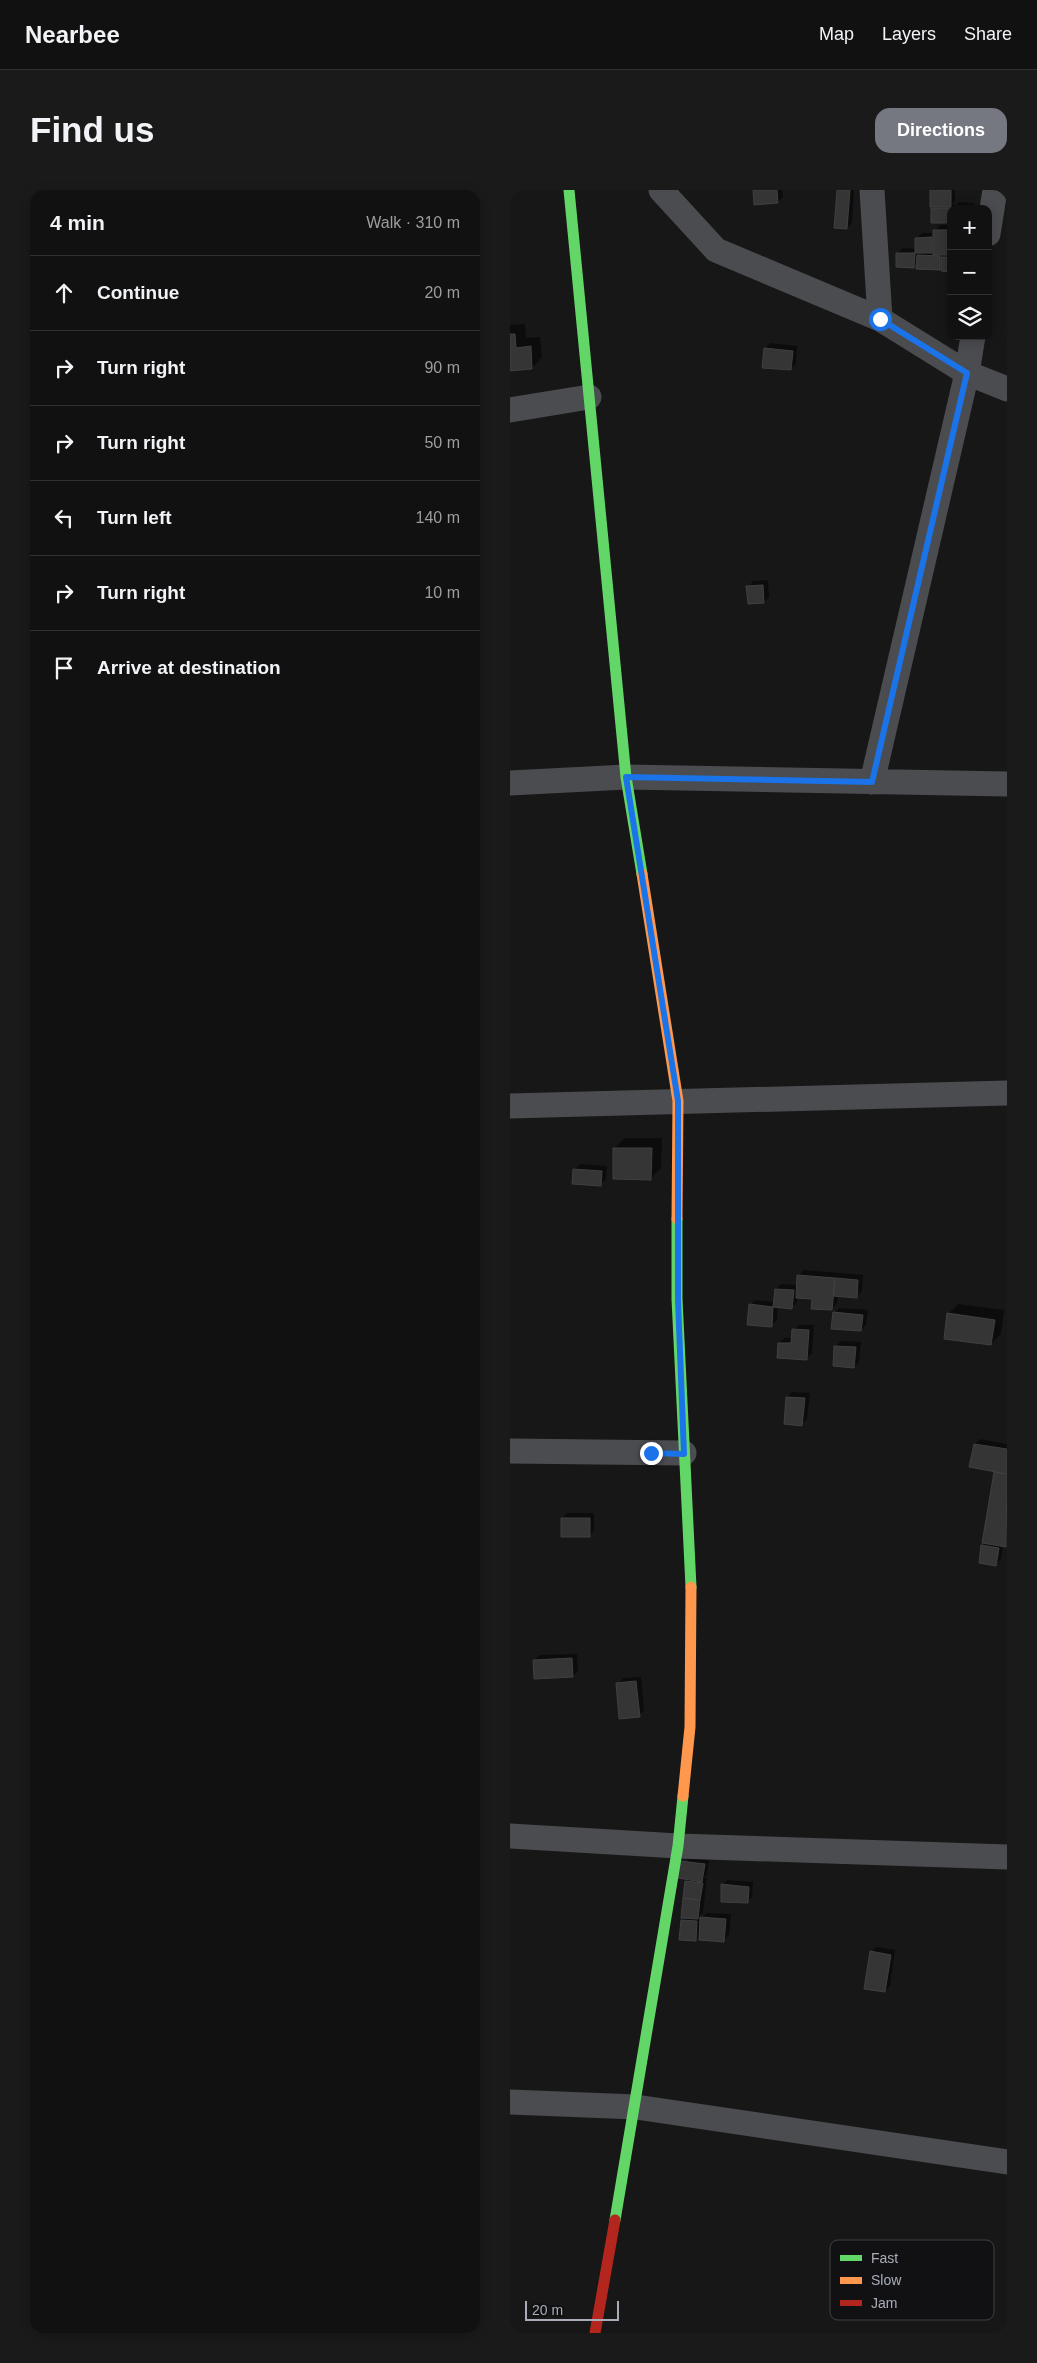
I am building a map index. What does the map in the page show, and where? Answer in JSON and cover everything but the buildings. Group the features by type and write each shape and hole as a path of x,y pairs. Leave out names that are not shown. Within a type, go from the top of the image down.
{"street":[{"path":"569,190 626,777 678,1101 678,1300 692,1606 690,1727 678,1846 636,2107 595,2333"},
{"path":"662,190 716,250 880,319 967,373 1007,389"},
{"path":"872,190 880,319"},
{"path":"992,209 995,190"},
{"path":"872,782 967,373 972,340"},
{"path":"510,410 589,397"},
{"path":"510,783 626,777 1007,784"},
{"path":"510,1106 1007,1093"},
{"path":"510,1451 684,1454"},
{"path":"510,1836 678,1846 1007,1857"},
{"path":"510,2102 636,2107 1007,2162"}],"traffic: fast":[{"path":"569,190 626,777 642,874"},
{"path":"677,1219 677,1299 691,1587"},
{"path":"615,2220 678,1846 683,1796"}],"traffic: slow":[{"path":"642,874 678,1101 677,1219"},
{"path":"683,1796 690,1727 691,1587"}],"traffic: jam":[{"path":"595,2333 615,2220"}],"route":[{"path":"651,1453 684,1454 678,1300 678,1101 626,777 872,782 967,373 880,319"}]}
